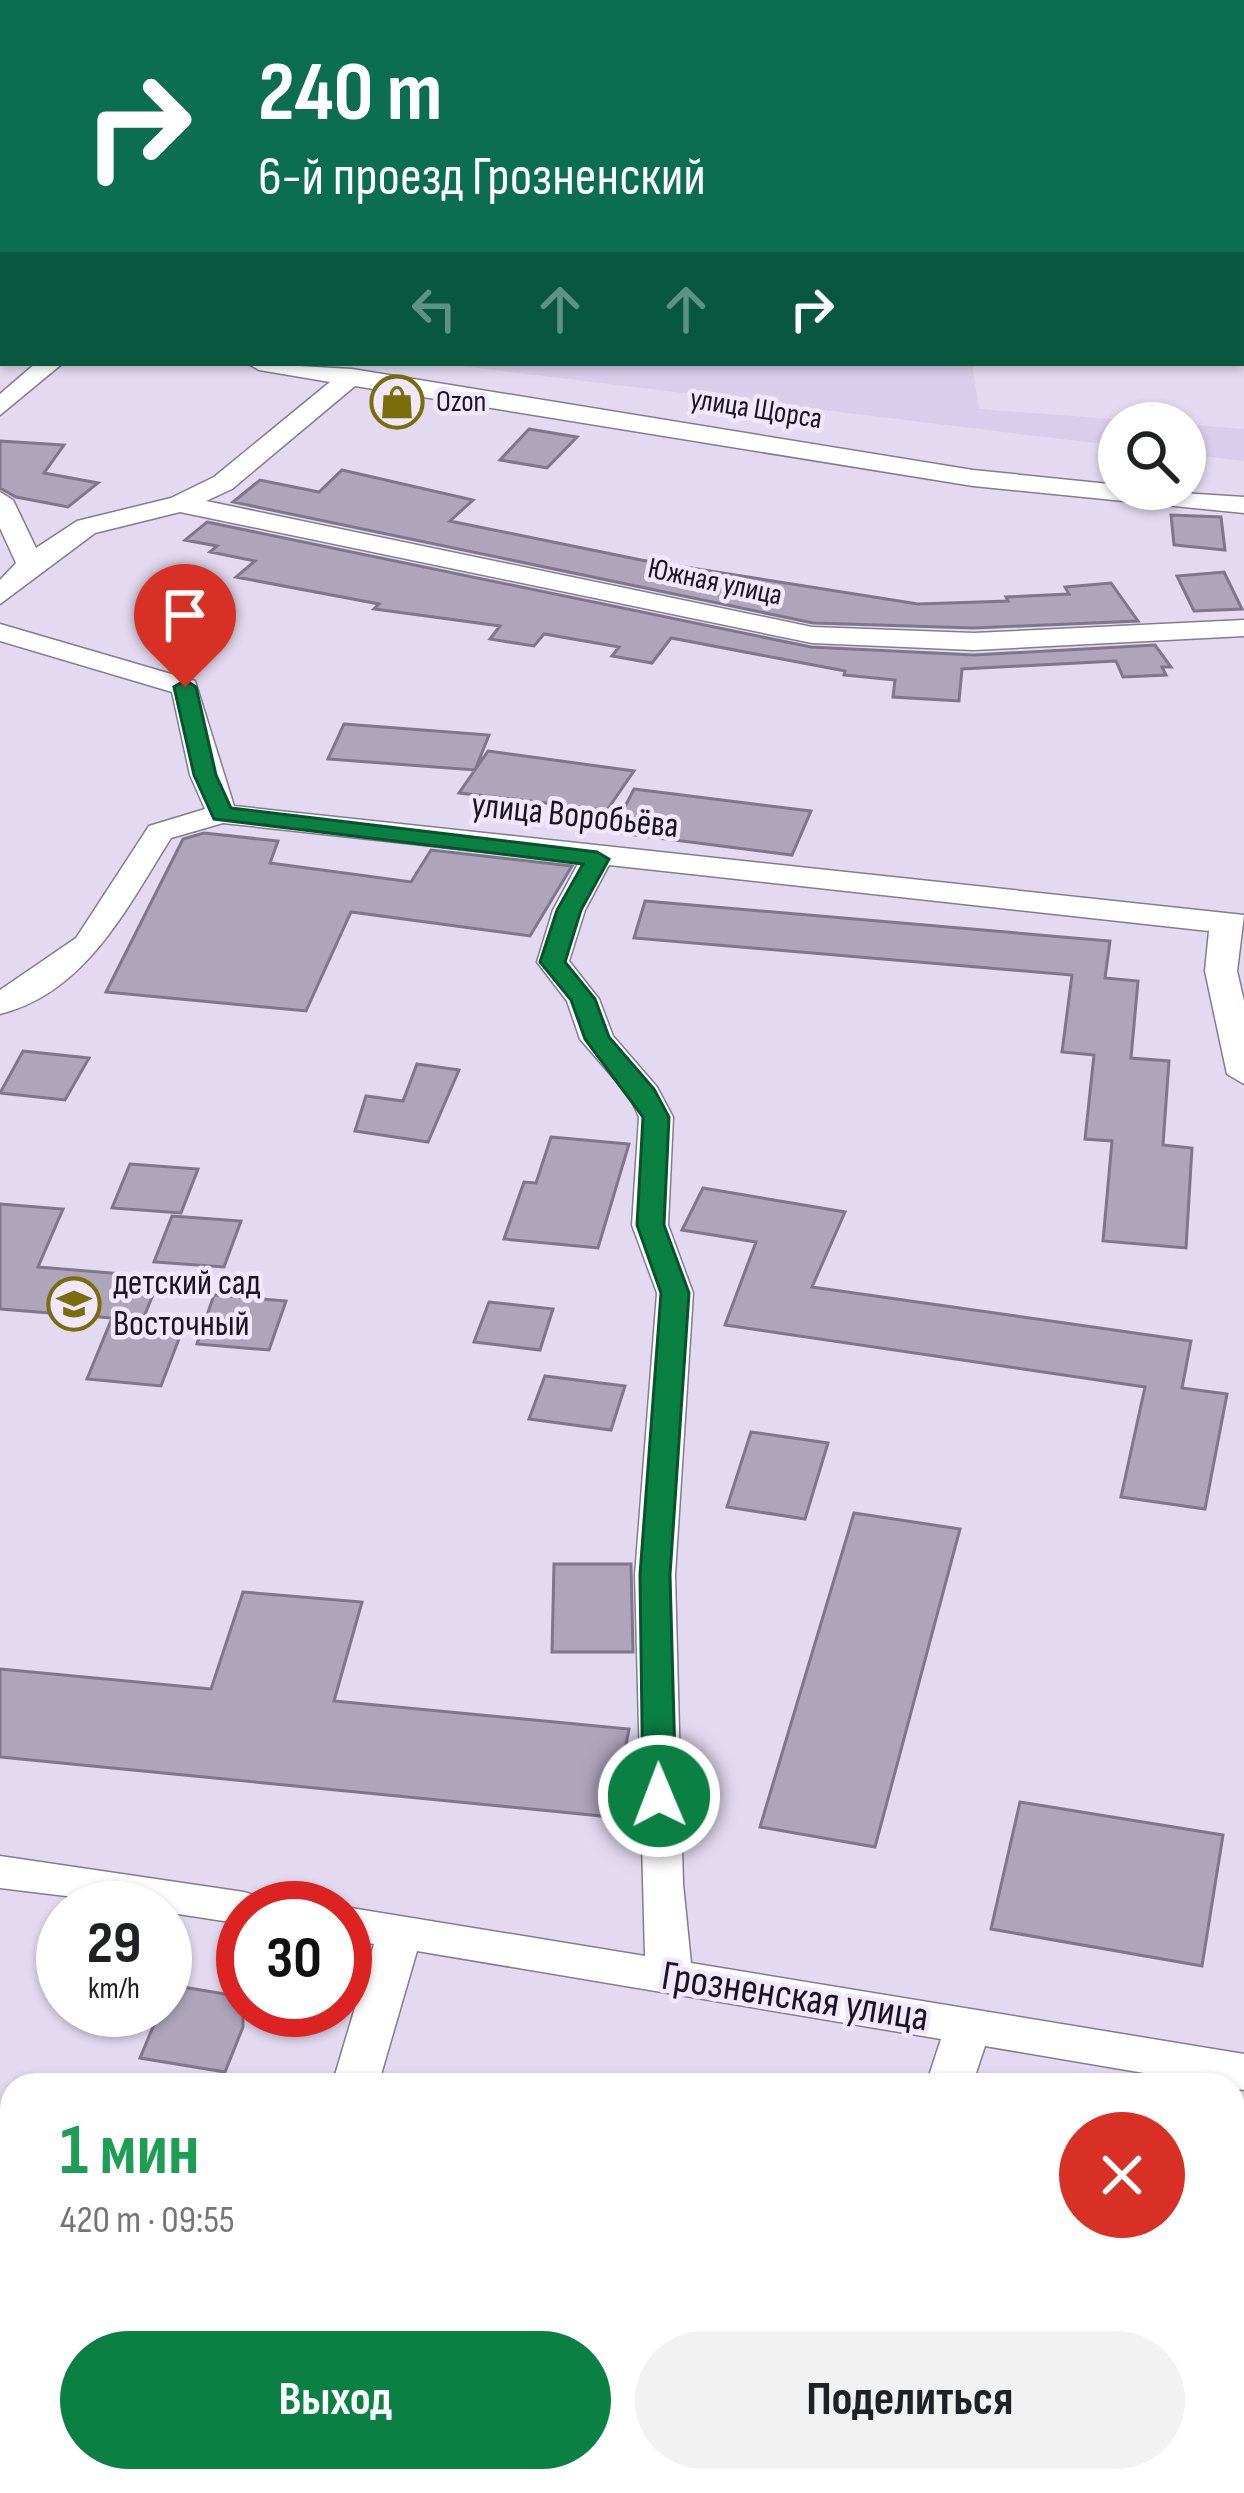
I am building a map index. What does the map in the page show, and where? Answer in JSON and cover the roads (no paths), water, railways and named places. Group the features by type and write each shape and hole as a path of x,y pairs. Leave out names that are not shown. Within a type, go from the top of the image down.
{"street":[{"path":"0,407 48,366"},
{"name":"улица Щорса","path":"280,366 973,478 1244,505"},
{"path":"0,596 29,564 86,527 180,505 223,483 352,376"},
{"path":"0,500 29,564"},
{"name":"Южная улица","path":"180,505 812,635 863,640 1038,641 1244,628"},
{"path":"0,632 185,687 205,775 222,814 160,832 88,944 48,976 0,1004"},
{"name":"улица Воробьёва","path":"222,814 597,859 1235,924"},
{"path":"597,859 569,910 553,962 583,999 597,1039 645,1094 656,1117 650,1225 675,1293 655,1575 661,1884 669,1976"},
{"path":"1235,924 1221,971 1244,1074"},
{"path":"0,1872 216,1904"},
{"name":"Грозненская улица","path":"372,1927 1244,2072"},
{"path":"359,2073 401,1931"},
{"path":"954,2073 968,2026"}],"place":[{"name":"Ozon","path":"397,402"},
{"name":"детский сад Восточный","path":"74,1304"}]}
